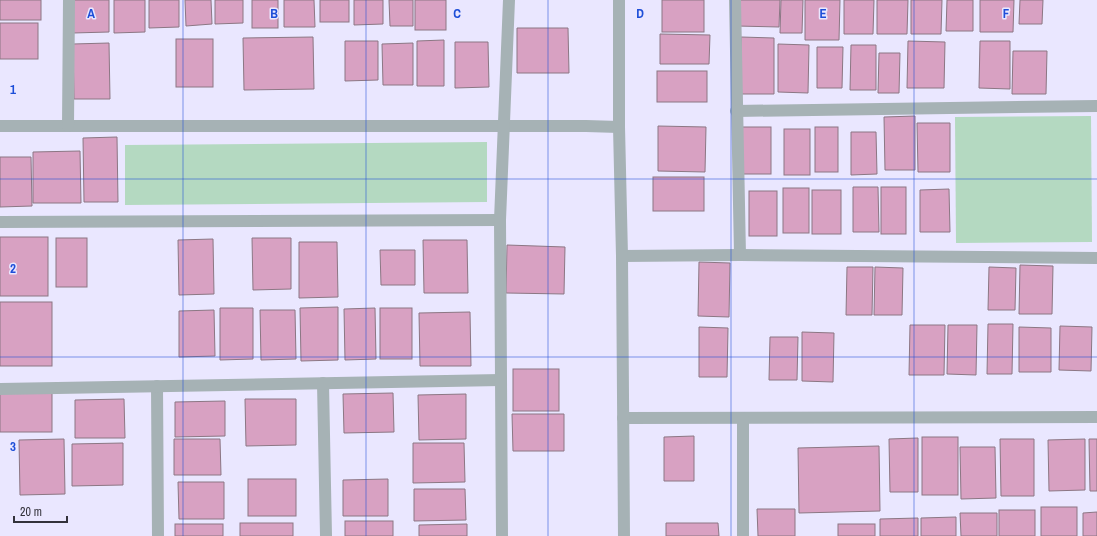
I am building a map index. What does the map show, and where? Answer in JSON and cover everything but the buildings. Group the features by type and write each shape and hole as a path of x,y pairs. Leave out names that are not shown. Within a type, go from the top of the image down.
{"street":[{"path":"68,126 69,0"},
{"path":"502,536 500,220 508,0"},
{"path":"619,0 618,127 622,256 624,536"},
{"path":"735,0 740,255"},
{"path":"736,111 1097,106"},
{"path":"0,126 618,127"},
{"path":"0,222 500,220"},
{"path":"622,256 740,255 1097,258"},
{"path":"0,389 501,380"},
{"path":"323,383 326,536"},
{"path":"157,386 158,536"},
{"path":"623,418 1097,417"},
{"path":"743,418 743,536"}],"green space":[{"path":"1091,116 1092,242 956,243 955,117"},
{"path":"487,142 487,202 125,205 125,145"}]}
